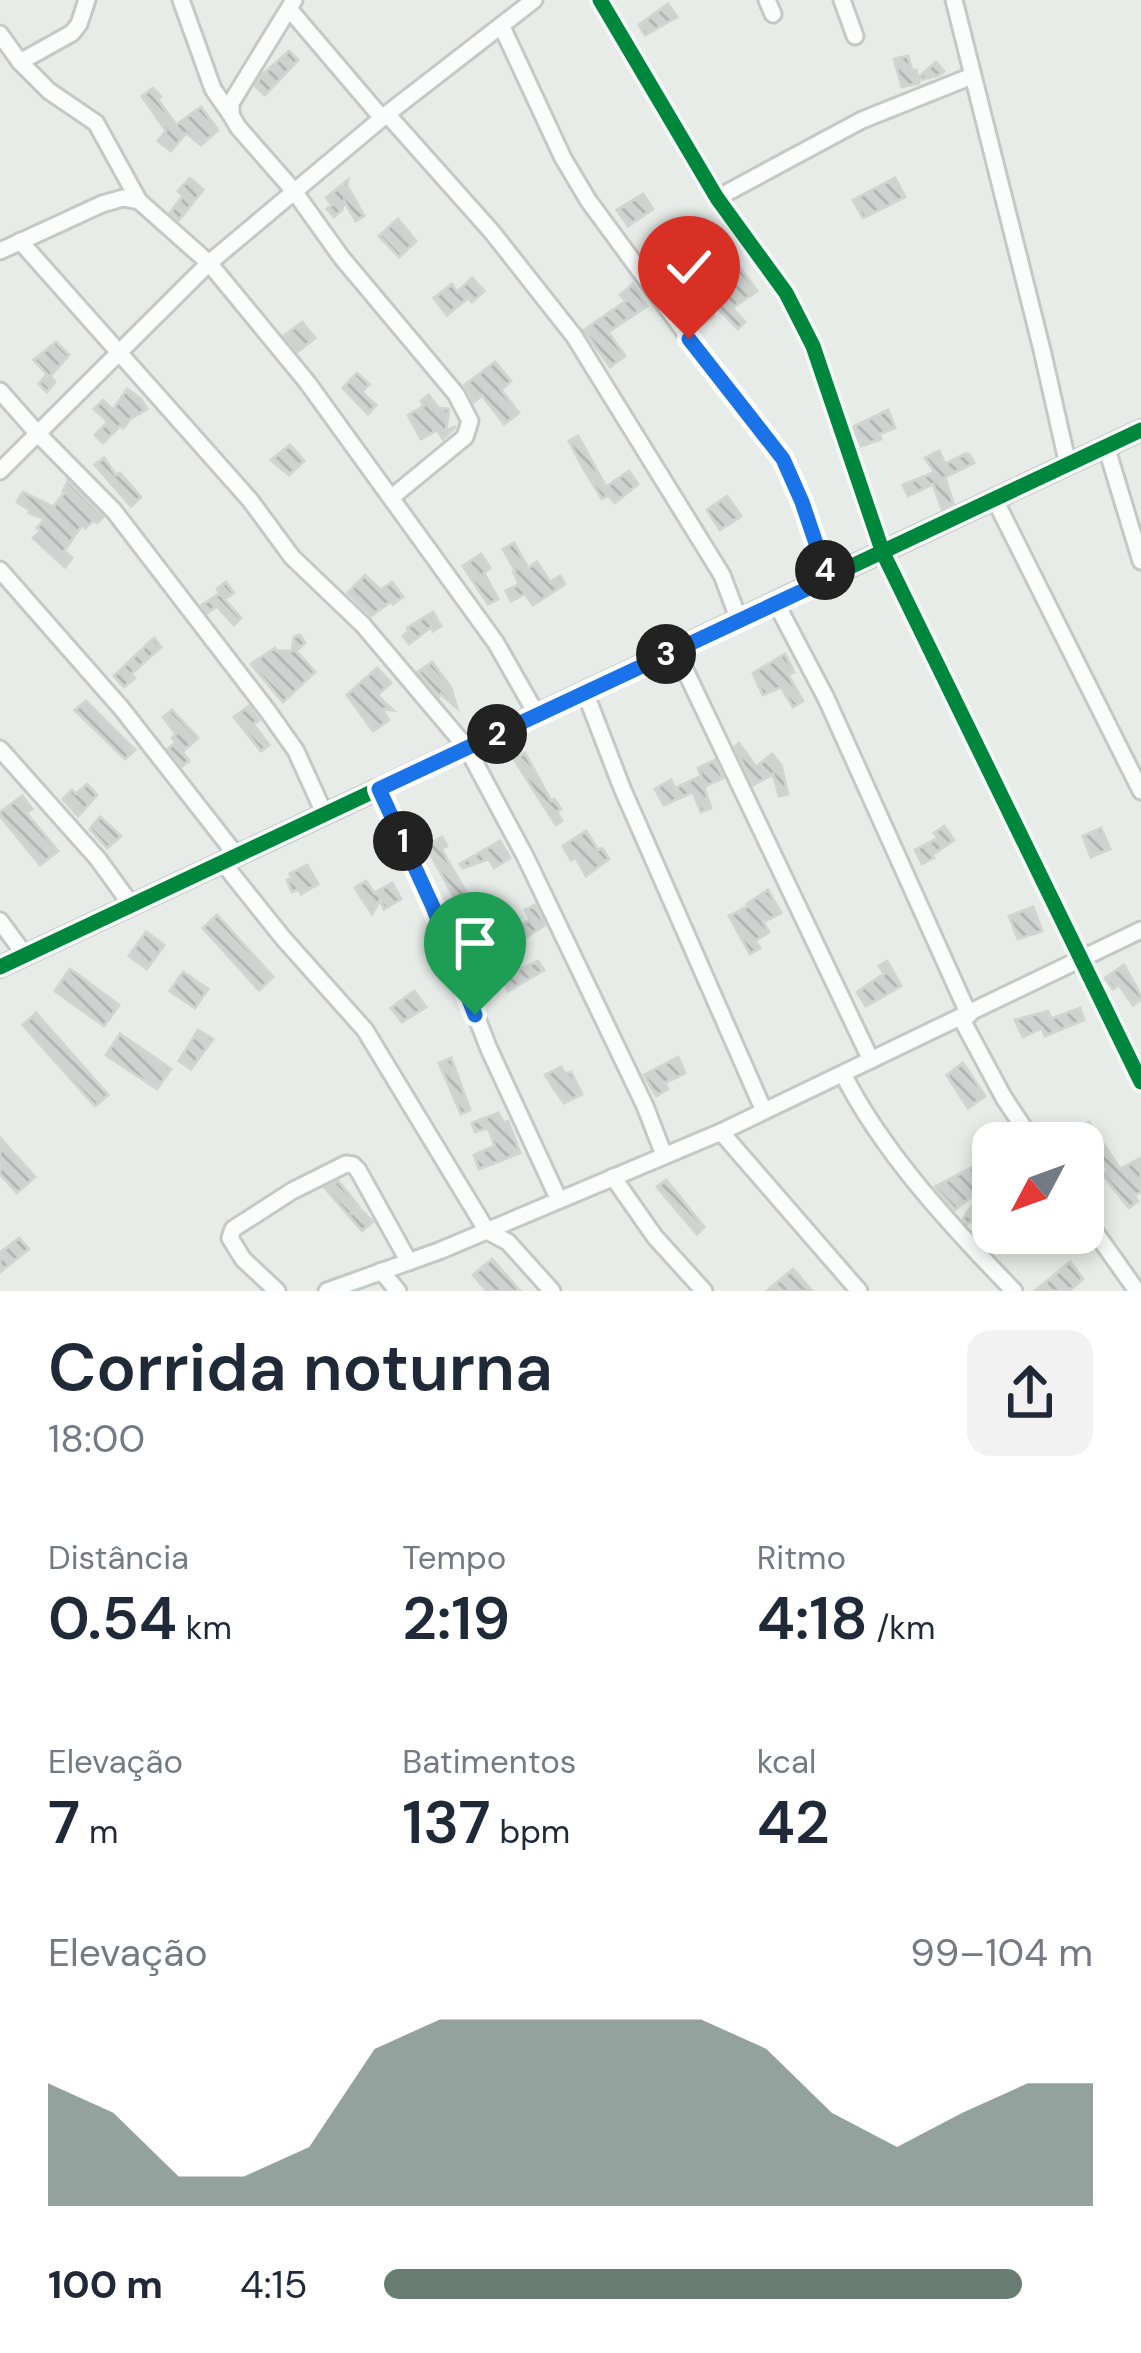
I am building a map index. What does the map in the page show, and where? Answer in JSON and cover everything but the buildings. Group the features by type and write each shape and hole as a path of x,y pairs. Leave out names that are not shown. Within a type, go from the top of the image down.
{"street":[{"path":"20,62 72,33 87,0"},
{"path":"181,0 217,99 456,394 470,421 465,436 392,497"},
{"path":"0,471 209,263 384,116 534,0"},
{"path":"600,0 717,198 786,293 813,346 883,553 1141,1082"},
{"path":"842,0 855,36"},
{"path":"954,0 1067,465"},
{"path":"231,115 231,103 292,5 384,116 492,232 574,337 722,575 740,620"},
{"path":"502,27 563,158 588,200 783,459 828,579"},
{"path":"0,34 49,91 96,123 139,201 209,263 307,382 496,644 537,715"},
{"path":"717,198 862,120 972,76"},
{"path":"0,251 102,204 123,198 139,201"},
{"path":"20,241 250,500 292,557 364,625 467,748 525,856 664,1155"},
{"path":"0,391 114,511 267,710 296,751 325,814"},
{"path":"0,967 1141,430"},
{"path":"1106,446 1141,561"},
{"path":"994,500 1141,791"},
{"path":"0,570 122,709 283,938 365,1030 487,1232 508,1242 552,1291"},
{"path":"776,603 826,698 965,1017 1020,1122"},
{"path":"675,649 871,1060"},
{"path":"585,692 622,788 764,1111"},
{"path":"0,749 98,859 132,906"},
{"path":"379,789 559,1200"},
{"path":"0,921 25,956"},
{"path":"327,1291 487,1232 721,1132 1141,930"},
{"path":"843,1073 854,1096 913,1177 1014,1291"},
{"path":"721,1132 859,1291"},
{"path":"277,1291 236,1250 230,1238 233,1229 346,1164 358,1170 409,1262"},
{"path":"613,1177 655,1238 704,1291"},
{"path":"1104,1245 1137,1291"},
{"path":"381,1271 398,1291"}],"cycle path":[{"path":"600,0 717,198 786,293 813,346 883,553 1141,1082"},
{"path":"0,967 1141,430"}],"route":[{"path":"475,1015 379,789 828,579 783,459 689,339"}]}
